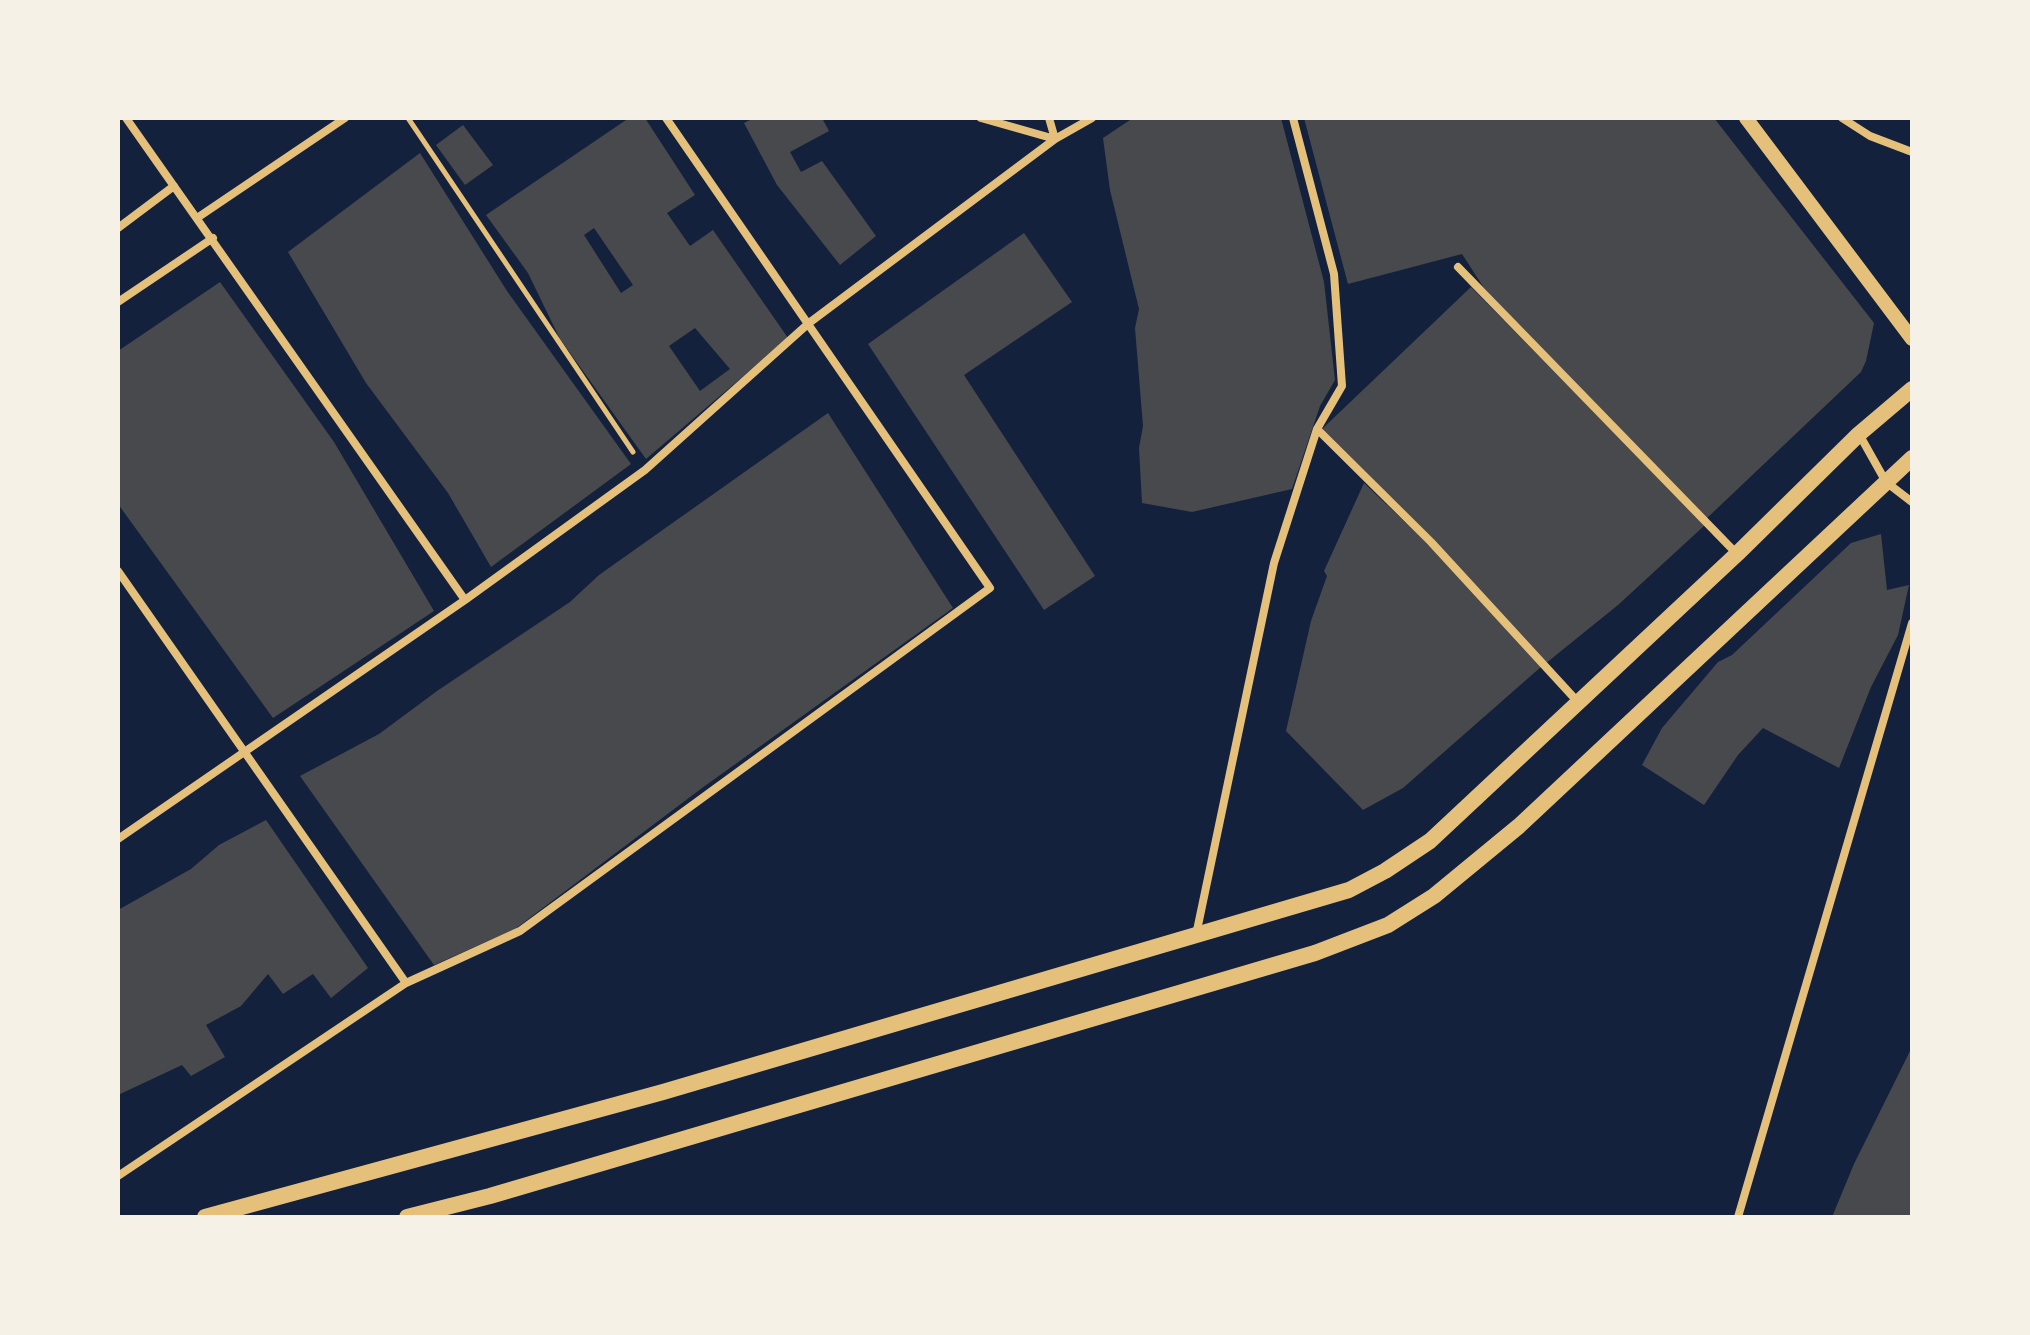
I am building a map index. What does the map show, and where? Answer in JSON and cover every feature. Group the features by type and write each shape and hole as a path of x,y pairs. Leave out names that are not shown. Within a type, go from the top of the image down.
{"main road":[{"path":"205,1217 663,1092 1349,890 1430,841 1737,554 1859,434 1912,389"},
{"path":"407,1217 490,1196 1315,953 1388,925 1434,896 1519,826 1912,458"}],"street":[{"path":"126,118 465,600"},
{"path":"197,218 345,118"},
{"path":"118,1176 406,983 520,931 990,588 666,118"},
{"path":"981,118 1055,139"},
{"path":"1049,118 1055,139"},
{"path":"118,839 465,600 645,470 809,323 1055,139 1092,118"},
{"path":"1196,936 1274,563 1317,429 1342,386 1334,274 1293,118"},
{"path":"1746,118 1912,339"},
{"path":"1842,118 1870,136 1912,152"},
{"path":"118,228 174,186"},
{"path":"118,302 213,238"},
{"path":"1458,267 1737,554"},
{"path":"1317,429 1431,542 1577,701"},
{"path":"1859,434 1886,482 1912,502"},
{"path":"118,571 406,983"},
{"path":"1738,1217 1912,623"}],"path":[{"path":"408,118 645,470"}],"building":[{"path":"629,118 645,118 695,195 667,213 690,246 713,230 788,338 646,459 560,339 528,273 486,215","holes":["594,228 633,285 621,293 584,235","695,328 730,369 700,391 669,346"]},
{"path":"754,118 822,118 829,131 790,152 801,172 822,161 876,236 840,265 777,185 744,123"},
{"path":"1133,118 1281,118 1324,282 1335,380 1320,406 1292,489 1192,512 1142,503 1139,448 1143,426 1135,328 1139,309 1110,190 1103,138"},
{"path":"1304,118 1714,118 1874,323 1866,361 1861,372 1706,519 1484,288 1462,254 1348,284"},
{"path":"463,125 493,165 465,185 436,145"},
{"path":"420,153 507,291 631,464 491,567 448,493 366,383 288,252"},
{"path":"1024,233 1072,302 964,375 1095,576 1044,610 868,344"},
{"path":"220,282 334,442 434,611 273,718 118,504 118,351"},
{"path":"1471,287 1705,525 1618,605 1545,664 1321,430"},
{"path":"828,413 953,608 702,788 515,929 434,965 300,776 379,734 570,602 599,575"},
{"path":"1364,483 1446,561 1542,666 1403,788 1363,810 1286,731 1311,621 1327,576 1324,571"},
{"path":"1881,534 1887,590 1909,585 1898,635 1871,687 1839,768 1763,728 1738,755 1704,805 1642,765 1662,728 1718,662 1732,655 1851,543"},
{"path":"266,820 368,968 331,998 313,974 283,994 268,974 241,1006 206,1025 225,1057 191,1076 182,1065 118,1095 118,910 191,869 219,845"},
{"path":"1912,1047 1912,1217 1832,1217 1854,1164"}]}
